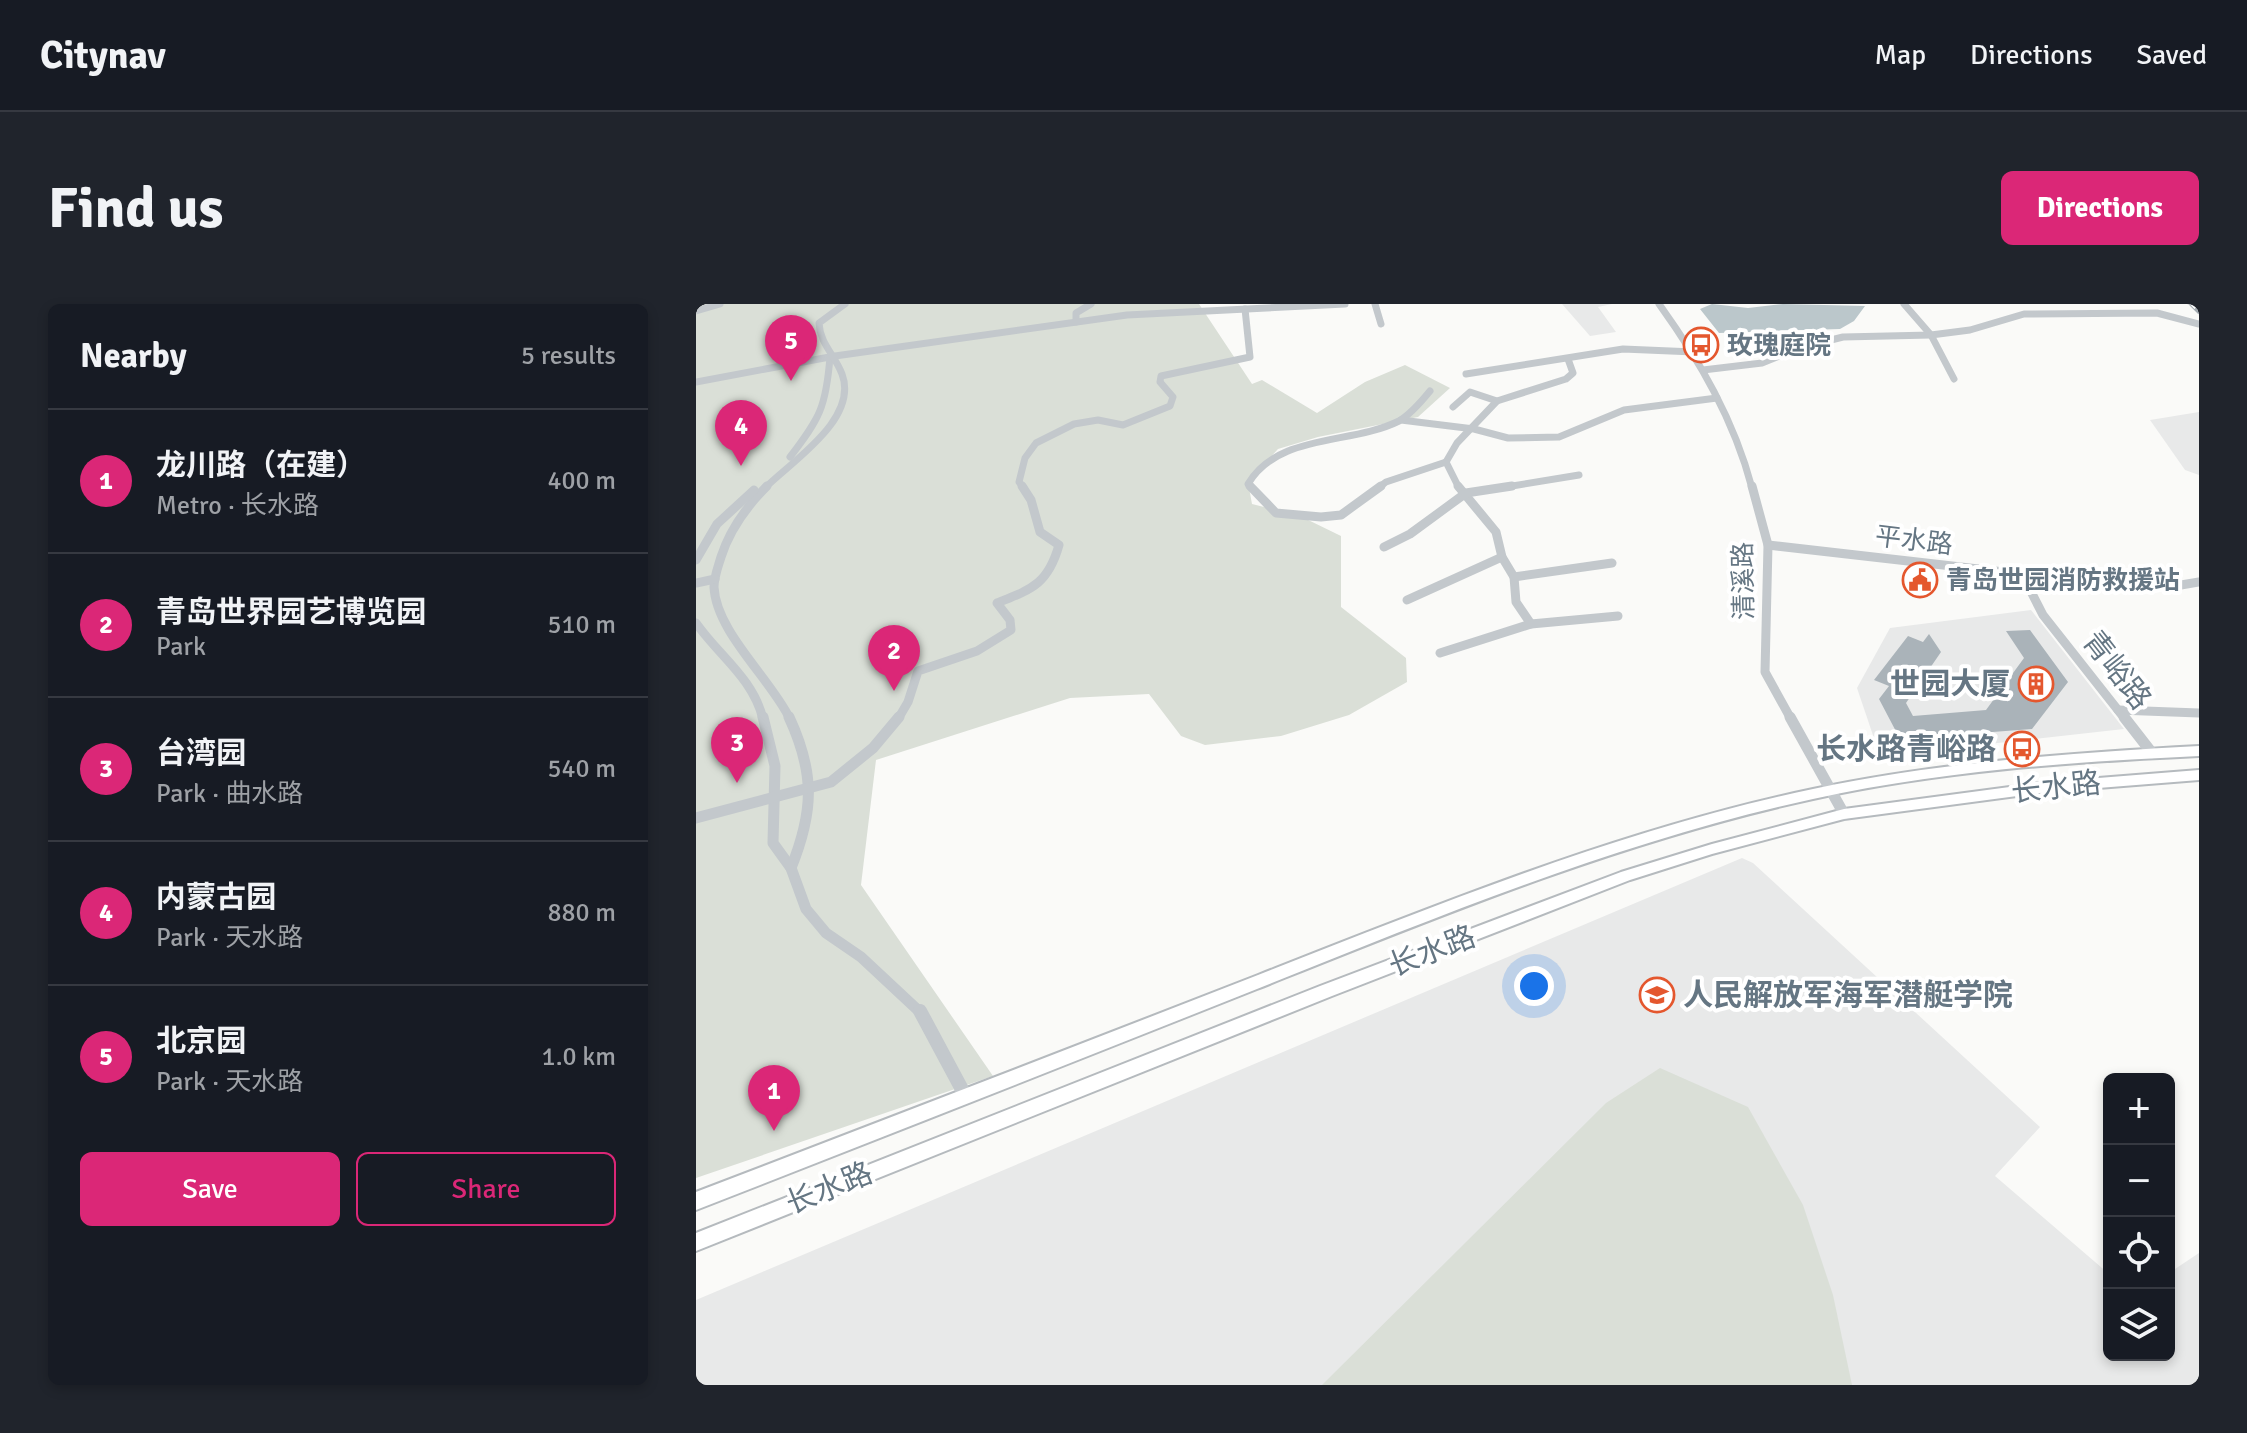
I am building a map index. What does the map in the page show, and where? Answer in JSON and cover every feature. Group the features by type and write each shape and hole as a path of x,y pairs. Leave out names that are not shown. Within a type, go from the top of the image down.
{"main road":[{"name":"长水路","path":"696,1201 1348,946 1609,851 1829,791 2031,763 2199,751"},
{"name":"长水路","path":"696,1242 1338,986 1626,876 1772,831 1844,814 2048,787 2199,775"}],"street":[{"path":"696,311 720,304"},
{"path":"791,868 804,841 811,787 807,757 787,709 722,615 714,590 715,579 736,525 750,505 833,419 844,396 844,379 839,364 830,357 818,332 819,323 845,304"},
{"path":"1076,322 1076,313 1091,304"},
{"path":"696,382 830,357 1127,315 1345,304"},
{"path":"1375,304 1381,324"},
{"name":"清溪路","path":"1659,304 1694,352 1740,443 1768,545 1765,672 1844,814"},
{"path":"1904,304 1931,335 1954,379"},
{"path":"696,818 831,782 848,772 906,706 912,691 912,679 918,671 977,651 1011,630 1010,620 997,603 1037,586 1051,573 1059,545 1042,539 1037,531 1030,492 1019,482 1025,458 1036,443 1074,424 1098,420 1123,425 1170,406 1173,397 1160,382 1161,376 1250,357 1245,309"},
{"path":"1703,370 1762,363 1799,348 1843,337 1931,335 1970,330 2024,314 2157,313 2195,322"},
{"path":"1466,374 1623,349 1694,352"},
{"path":"696,560 717,524 793,453 815,425 827,398 830,357"},
{"path":"1430,391 1401,420 1376,431 1282,454 1258,467 1248,484 1276,513 1333,516 1347,512 1386,482 1446,462 1457,443 1474,429 1497,401 1566,379 1573,373 1568,359"},
{"path":"1453,407 1470,392 1497,401"},
{"path":"1401,420 1474,429 1508,438 1559,437 1624,410 1717,398"},
{"path":"1446,462 1496,532 1502,557 1514,577 1513,601 1531,624"},
{"path":"1384,547 1410,534 1466,493 1579,475"},
{"name":"平水路","path":"1768,545 2022,574 2181,585 2199,582"},
{"path":"1407,600 1502,557"},
{"path":"1514,577 1612,563"},
{"name":"青峪路","path":"2022,574 2043,615 2152,753"},
{"path":"696,583 715,579"},
{"path":"1440,653 1531,624 1618,616"},
{"path":"696,623 712,646 744,676 761,710 771,739 775,766 773,843 791,868 806,909 826,933 861,957 919,1010 965,1095"},
{"path":"2118,710 2199,713"}],"shaded area":[{"path":"696,304 1199,304 1252,384 1262,380 1317,413 1365,382 1405,365 1450,388 1418,417 1318,437 1278,449 1248,482 1252,504 1300,516 1341,536 1341,607 1406,658 1407,682 1349,715 1281,736 1205,745 1181,736 1149,694 1070,698 876,760 861,885 993,1076 696,1178"},
{"path":"1562,304 1612,304 1598,307 1616,332 1590,336"},
{"path":"1712,304 1748,308 1783,304 1865,306 1854,321 1840,329 1719,333 1700,309"},
{"path":"2199,412 2199,475 2185,470 2150,420"},
{"path":"2031,610 2124,729 1880,756 1857,688 1890,628"},
{"name":"人民解放军海军潜艇学院","path":"1742,858 1753,863 2040,1127 1995,1176 2103,1269 2103,1361 2175,1361 2175,1269 2199,1253 2199,1385 696,1385 696,1300"},
{"path":"1660,1068 1748,1107 1803,1205 1833,1295 1852,1385 1322,1385 1606,1103"}],"building":[{"name":"世园大厦","path":"2030,630 2068,682 2032,729 1900,739 1879,699 1889,686 1874,680 1908,636 1923,642 1929,634 1941,652 1906,703 1913,716 1986,710 2024,658 2006,631"}],"railway":[{"path":"2191,304 2199,312"}],"place":[{"name":"玫瑰庭院","path":"1701,345"},
{"name":"北京园","path":"791,381"},
{"name":"内蒙古园","path":"741,466"},
{"name":"青岛世园消防救援站","path":"1920,580"},
{"name":"世园大厦","path":"2036,684"},
{"name":"青岛世界园艺博览园","path":"894,691"},
{"name":"长水路青峪路","path":"2022,749"},
{"name":"台湾园","path":"737,783"},
{"name":"人民解放军海军潜艇学院","path":"1657,995"},
{"name":"龙川路（在建）","path":"774,1131"}]}
